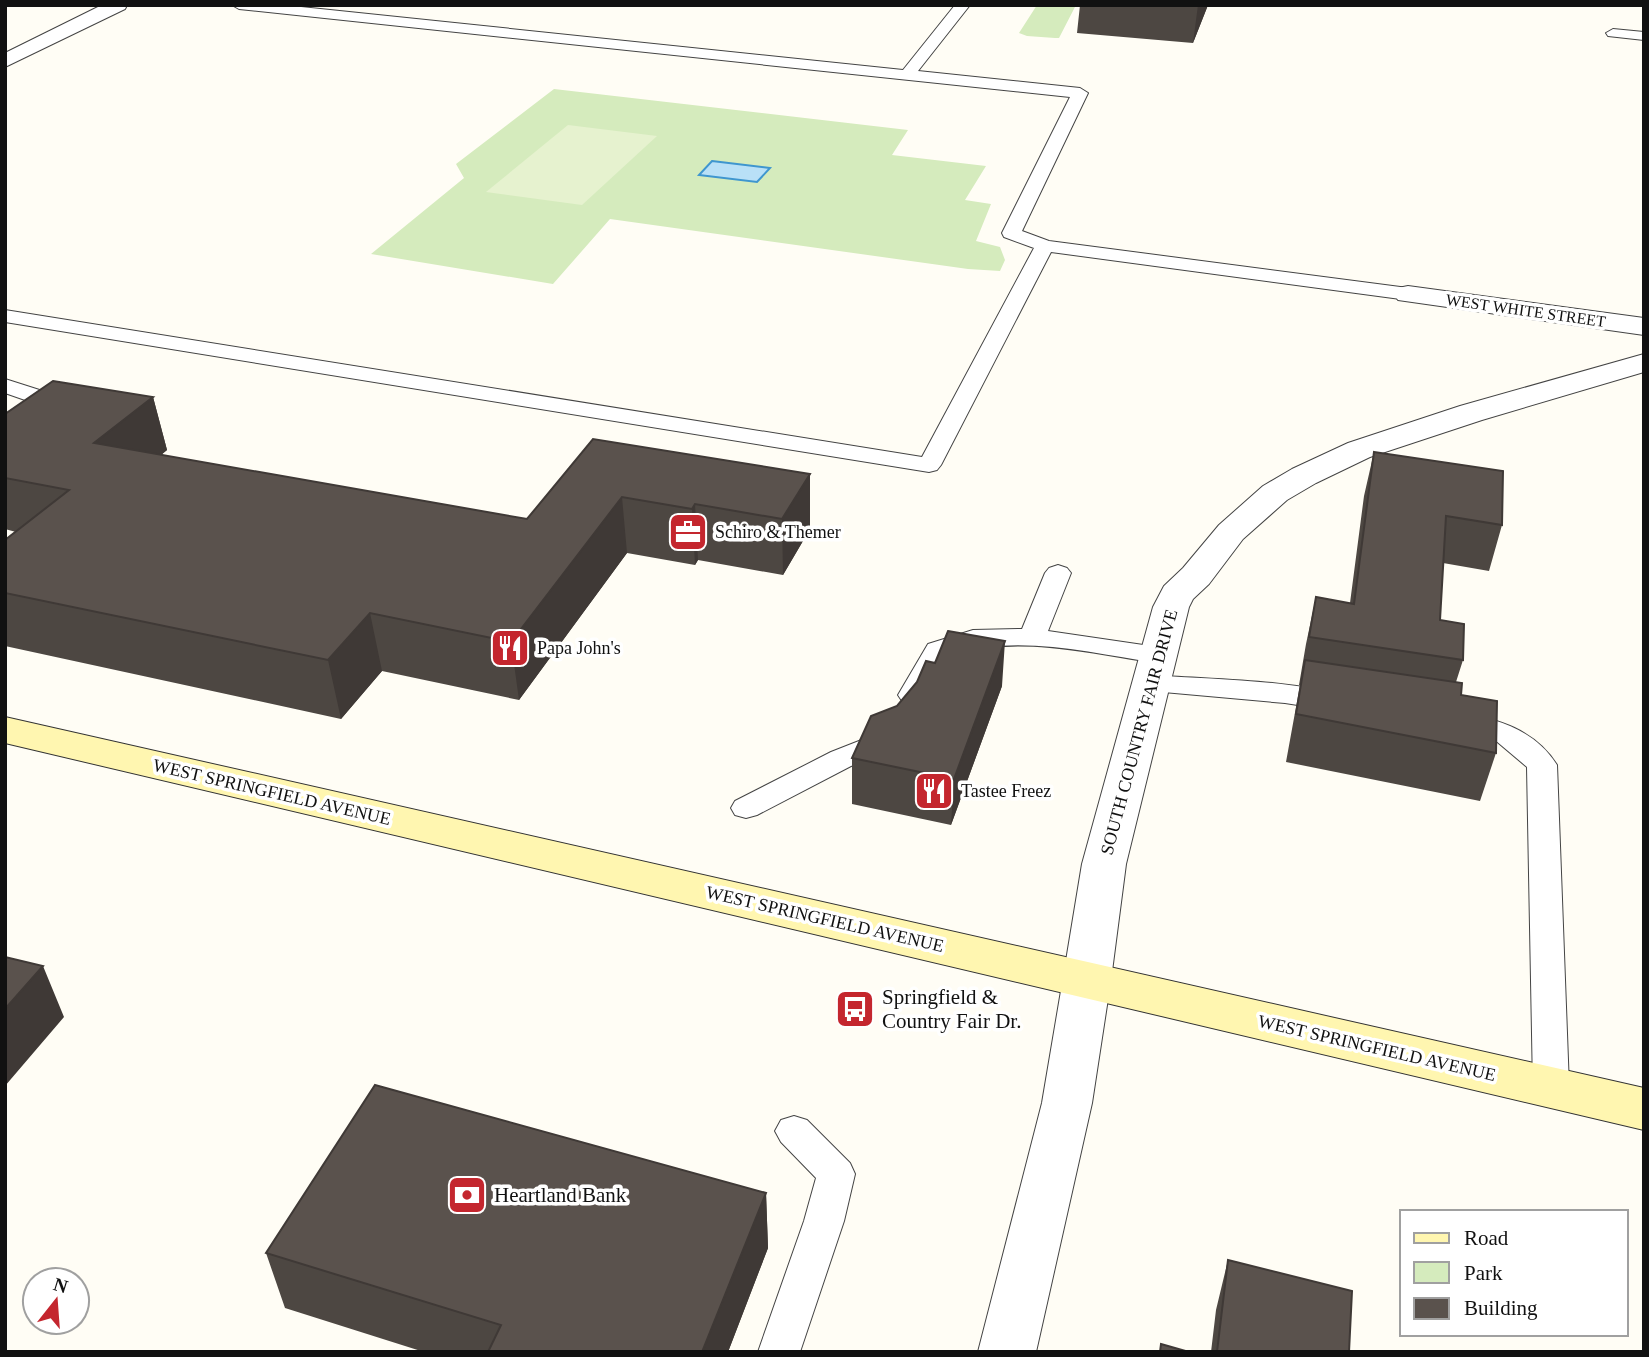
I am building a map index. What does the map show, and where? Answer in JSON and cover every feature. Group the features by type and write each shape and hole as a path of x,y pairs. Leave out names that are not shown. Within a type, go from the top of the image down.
{"main road":[{"name":"WEST SPRINGFIELD AVENUE","path":"5,730 1644,1109"}],"street":[{"path":"5,61 118,5"},
{"name":"WEST WHITE STREET","path":"1408,294 1644,327"},
{"name":"SOUTH COUNTRY FAIR DRIVE","path":"1006,1352 1067,1103 1104,864 1154,669 1177,594 1196,576 1231,532 1285,487 1359,450 1471,412 1644,363"}],"lane":[{"path":"239,5 1080,93 1011,233 1045,246 1408,294"},
{"path":"906,75 963,5"},
{"path":"1613,33 1644,36"},
{"path":"5,316 929,464 1045,246"},
{"path":"5,385 44,399 5,428"},
{"path":"1032,637 1058,573"},
{"path":"746,808 841,759 883,743 900,725 916,685 938,650 973,638 1032,637 1154,669 1363,706"},
{"path":"1429,717 1495,727 1519,740 1542,765 1551,1087"},
{"path":"779,1352 824,1221 836,1174 793,1131"}],"green space":[{"path":"1037,5 1076,5 1059,38 1019,33"},
{"path":"554,89 908,130 892,155 986,166 965,200 991,204 976,241 1000,247 1005,260 1000,271 968,269 610,219 553,284 371,254 464,178 456,164"},
{"path":"568,125 657,136 582,205 486,192"}],"water":[{"path":"712,161 770,168 757,182 699,175"}],"building":[{"path":"53,381 153,397 94,443 527,519 593,439 810,474 782,519 695,504 692,509 622,497 511,642 370,613 328,660 5,593 5,540 69,490 5,478 5,414"},
{"path":"1374,452 1503,471 1502,525 1446,516 1440,620 1464,624 1463,660 1309,637 1316,597 1354,604"},
{"path":"948,631 1005,641 954,779 852,758 871,716 897,706 917,682 926,661 935,663"},
{"path":"1305,660 1462,683 1461,695 1497,701 1496,753 1296,714"},
{"path":"5,957 43,966 5,1009"},
{"name":"Heartland Bank","path":"375,1085 766,1193 702,1352 488,1352 501,1325 266,1253"},
{"path":"1228,1260 1352,1291 1349,1352 1217,1352"},
{"path":"1161,1344 1189,1352 1160,1352"}],"place":[{"name":"Schiro & Themer","path":"688,532"},
{"name":"Papa John's","path":"510,648"},
{"name":"Tastee Freez","path":"934,791"},
{"name":"Springfield & Country Fair Dr.","path":"855,1009"},
{"name":"Heartland Bank","path":"467,1195"}]}
